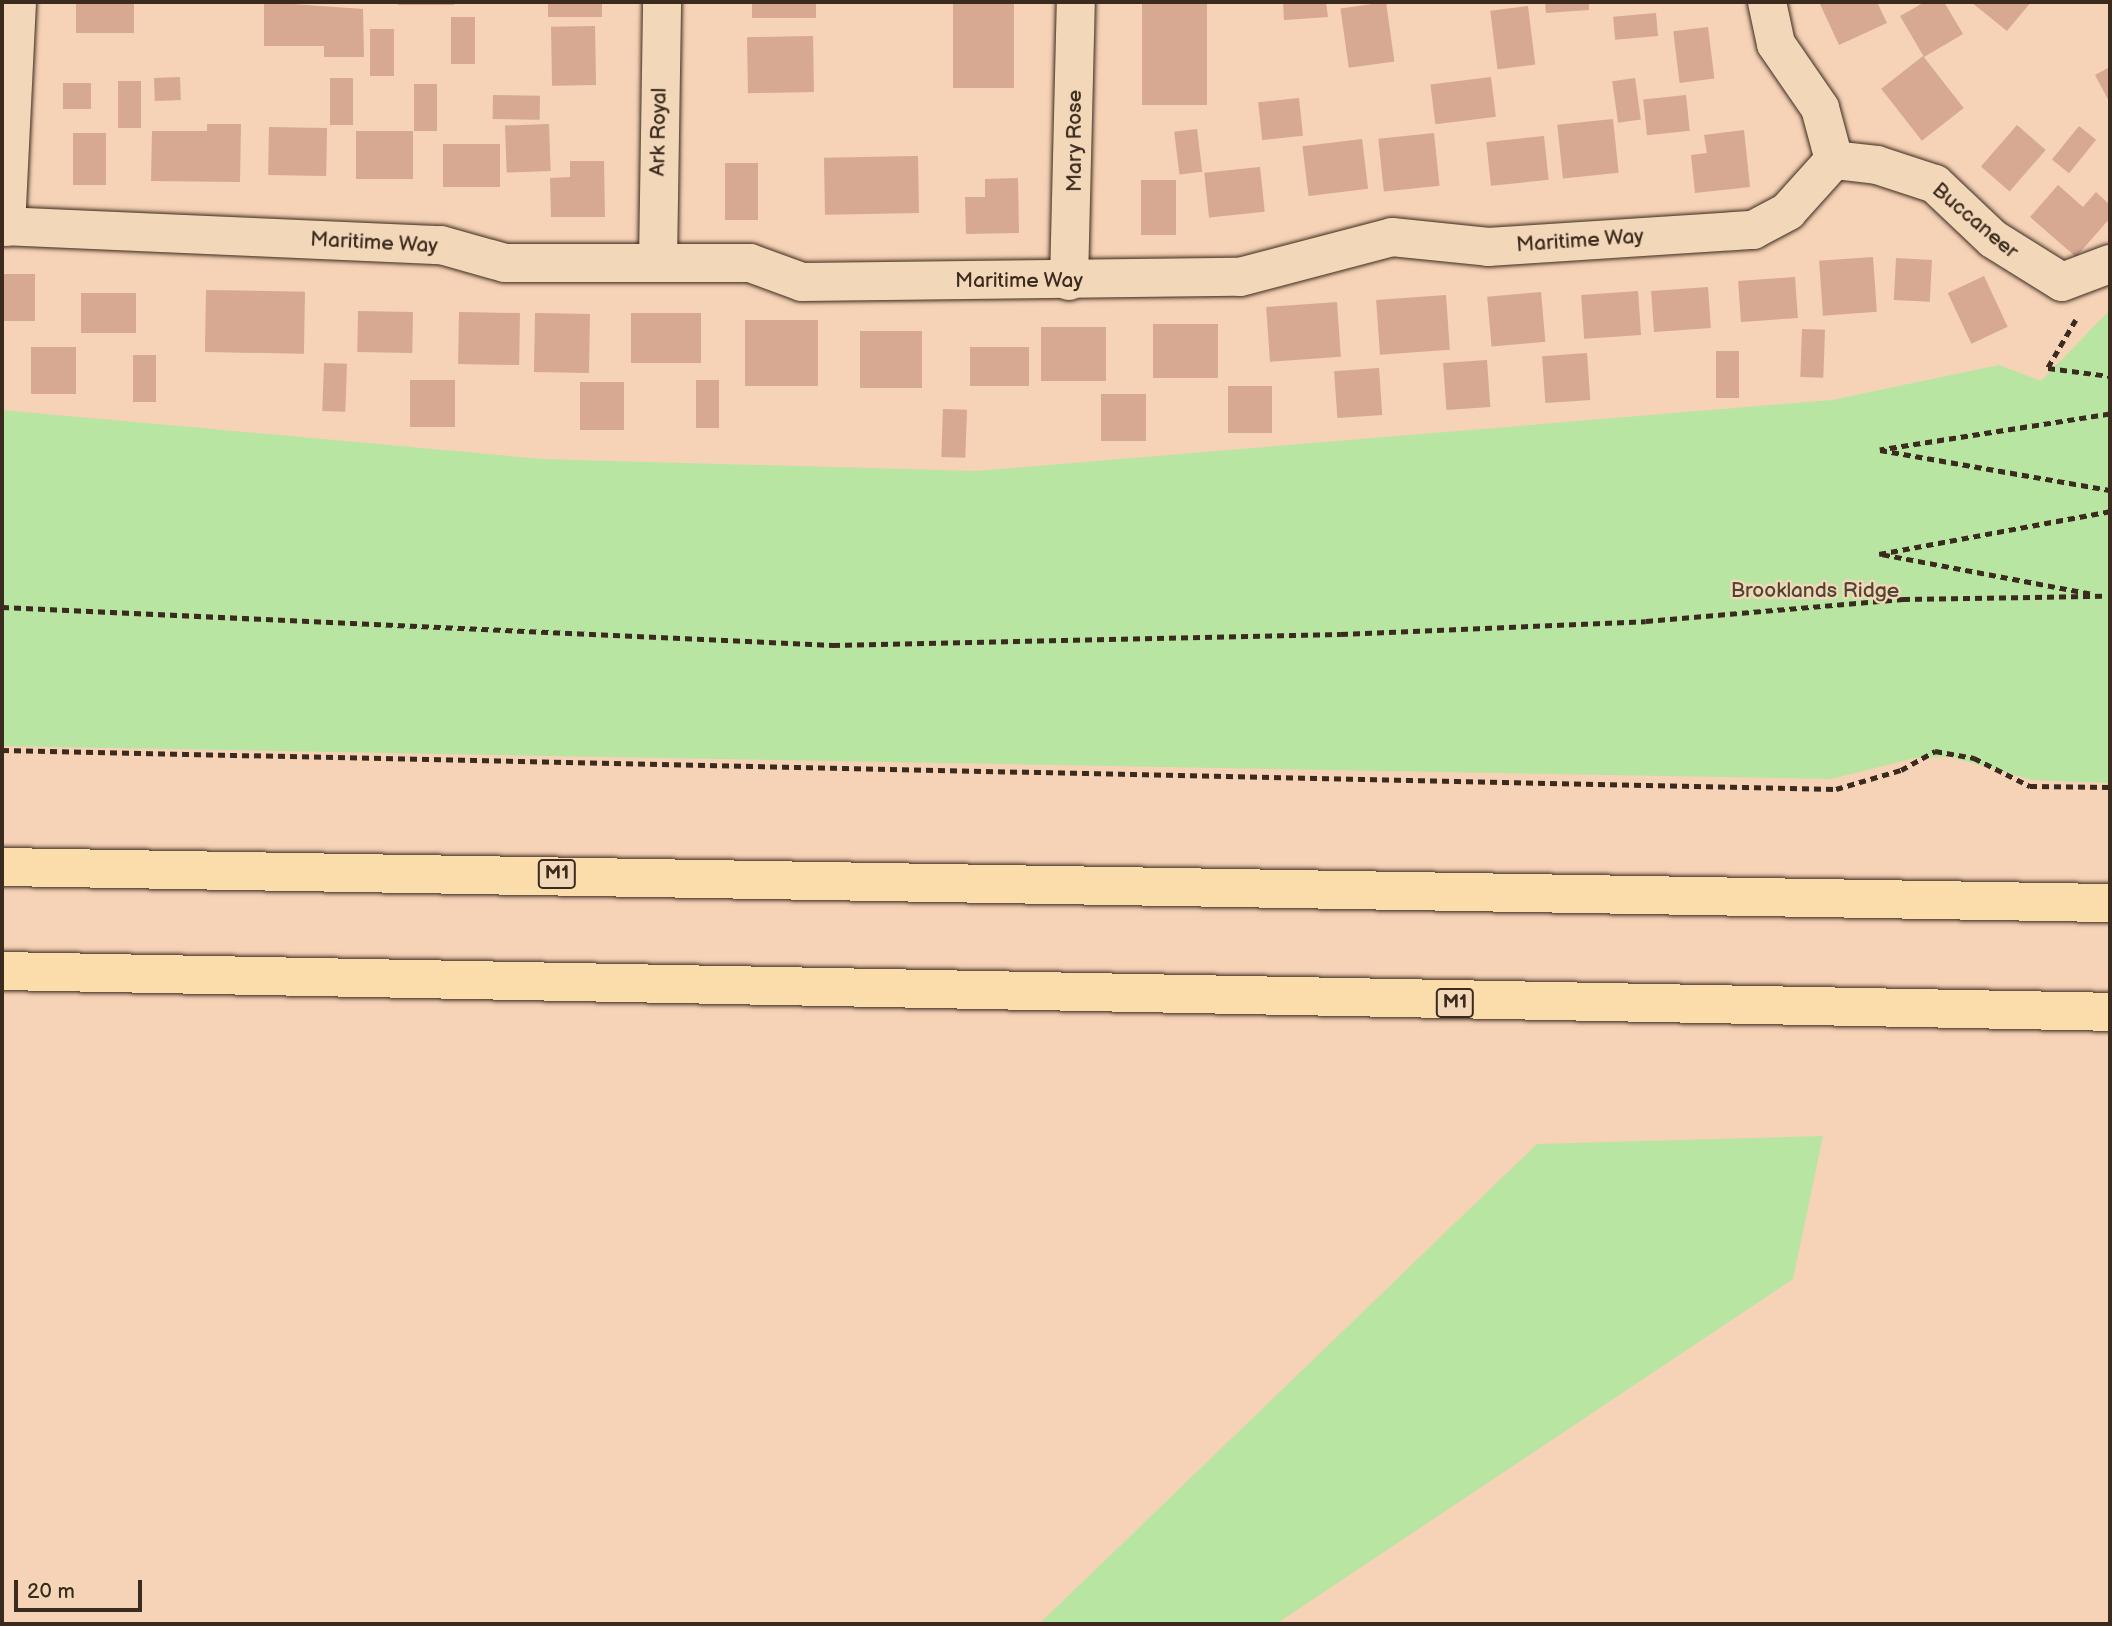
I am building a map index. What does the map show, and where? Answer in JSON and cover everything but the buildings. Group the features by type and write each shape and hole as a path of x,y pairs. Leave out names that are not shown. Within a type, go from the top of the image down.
{"highway":[{"name":"M1","path":"2,867 2110,903"},
{"name":"M1","path":"2,971 2110,1012"}],"street":[{"path":"4,226 17,2"},
{"name":"Ark Royal","path":"658,262 662,2"},
{"name":"Mary Rose","path":"1069,281 1076,2"},
{"path":"1767,2 1776,44 1820,108 1834,160"},
{"name":"Maritime Way","path":"4,226 441,246 505,263 750,263 802,282 1240,277 1392,237 1488,247 1753,230 1788,211 1834,160"},
{"name":"Buccaneer","path":"1834,160 1877,165 1935,184 1993,239 2062,282 2110,264"}],"path":[{"path":"2084,314 2048,368 2110,376"},
{"path":"2110,414 1880,450 2110,490"},
{"path":"2102,596 1879,554 2110,511"},
{"path":"2,607 833,645 1341,634 1646,621 1903,599 2110,596"},
{"path":"2,750 1836,789 1901,770 1935,751 1974,758 2030,786 2110,787"}],"green space":[{"name":"Brooklands Ridge","path":"2110,310 2110,783 2033,780 1950,757 1915,758 1831,779 2,746 2,410 542,459 976,471 1832,400 1999,365 2041,381"},
{"path":"1823,1136 1793,1279 1276,1624 1039,1624 1537,1144"}]}
